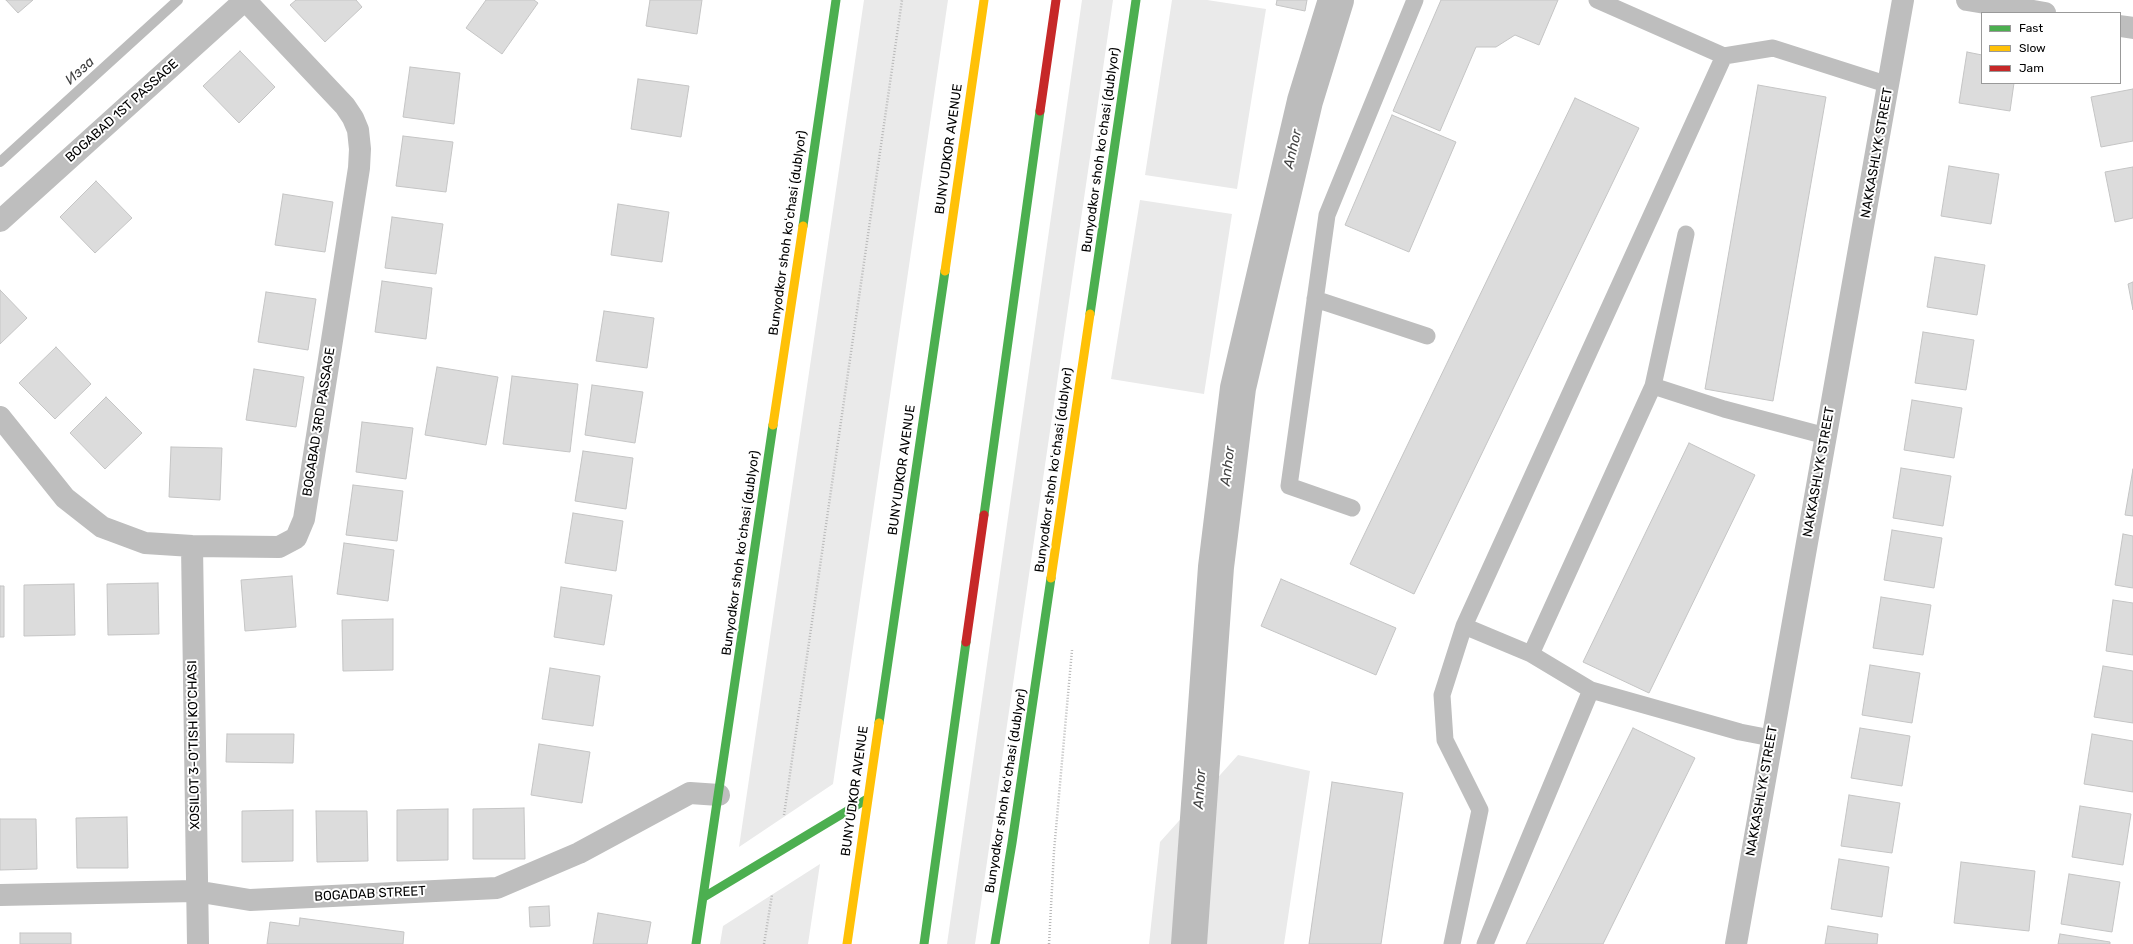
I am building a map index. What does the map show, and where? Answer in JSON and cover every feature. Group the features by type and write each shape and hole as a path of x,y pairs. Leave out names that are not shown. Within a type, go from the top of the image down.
{"main road":[{"name":"Bunyodkor shoh koʻchasi (dublyor)","path":"696,944 836,0"},
{"name":"BUNYUDKOR AVENUE","path":"847,944 984,0"},
{"path":"924,944 1056,0"},
{"name":"Bunyodkor shoh koʻchasi (dublyor)","path":"995,944 1013,835 1136,0"},
{"path":"704,897 867,799"}],"street":[{"name":"BOGABAD 1ST PASSAGE","path":"0,221 245,0"},
{"name":"BOGABAD 3RD PASSAGE","path":"0,417 65,498 102,527 145,543 192,546 279,547 296,538 304,519 359,168 358,130 354,118 345,106 245,0"},
{"name":"NAKKASHLYK STREET","path":"1736,944 1771,738 1904,0"},
{"path":"1967,0 2039,12"},
{"path":"2121,26 2133,28"},
{"name":"XOSILOT 3-O'TISH KO'CHASI","path":"192,546 196,891 198,944"},
{"name":"BOGADAB STREET","path":"0,895 196,891 250,900 497,888 579,853 690,793 719,795"}],"lane":[{"path":"1352,508 1289,486 1327,215 1415,0"},
{"path":"1597,0 1724,56 1773,48 1889,85"},
{"path":"1452,944 1480,810 1445,740 1442,695 1464,626 1724,56"},
{"path":"1531,654 1653,386 1686,234"},
{"path":"1315,299 1427,336"},
{"path":"1653,386 1724,409 1826,436"},
{"path":"1464,626 1531,654 1591,690 1740,732 1771,738"},
{"path":"1485,944 1591,690"}],"path":[{"path":"784,816 902,0"},
{"path":"764,944 772,895"}],"shaded area":[{"path":"864,0 948,0 833,784 739,847"},
{"path":"1082,0 1113,0 975,944 947,944"},
{"path":"1172,0 1207,0 1266,9 1237,189 1145,175"},
{"path":"1140,200 1232,214 1204,394 1111,379"},
{"path":"1238,755 1310,771 1284,944 1149,944 1160,842"},
{"path":"820,864 808,944 720,944 723,926"}],"building":[{"path":"6,0 33,0 18,13"},
{"path":"296,0 356,0 362,7 325,42 290,5"},
{"path":"486,0 534,0 538,3 502,54 466,28"},
{"path":"650,0 702,0 697,34 646,26"},
{"path":"1277,0 1307,0 1305,11 1276,5"},
{"path":"1441,0 1558,0 1539,45 1515,35 1496,47 1476,47 1440,131 1393,111"},
{"path":"240,51 275,87 239,123 203,86"},
{"path":"1967,52 1981,55 1981,84 2014,84 2010,111 1959,103"},
{"path":"410,67 460,73 454,124 403,117"},
{"path":"638,79 689,86 681,137 631,129"},
{"path":"1758,85 1826,97 1773,401 1705,389"},
{"path":"2133,89 2133,141 2101,147 2091,97"},
{"path":"1575,98 1639,128 1414,594 1350,564"},
{"path":"1392,115 1456,142 1409,252 1345,225"},
{"path":"403,136 453,142 446,192 396,186"},
{"path":"1949,166 1999,174 1991,224 1941,216"},
{"path":"2133,167 2133,218 2115,222 2105,172"},
{"path":"96,181 132,218 95,253 60,217"},
{"path":"283,194 333,202 325,252 275,245"},
{"path":"618,204 669,212 662,262 611,255"},
{"path":"392,217 443,224 436,274 385,268"},
{"path":"1935,257 1985,265 1977,315 1927,307"},
{"path":"382,281 432,288 426,339 375,332"},
{"path":"2133,282 2133,310 2128,284"},
{"path":"0,290 27,318 0,344"},
{"path":"266,292 316,299 308,350 258,342"},
{"path":"604,311 654,318 647,368 596,361"},
{"path":"1923,332 1974,340 1966,390 1915,383"},
{"path":"56,347 91,384 55,419 19,383"},
{"path":"437,367 498,377 486,445 425,435"},
{"path":"254,369 304,377 296,427 246,420"},
{"path":"512,376 578,384 570,452 503,444"},
{"path":"592,385 643,392 635,443 585,435"},
{"path":"106,397 142,433 105,469 70,433"},
{"path":"1912,400 1962,408 1954,458 1904,450"},
{"path":"362,422 413,428 406,479 356,472"},
{"path":"1689,443 1755,475 1649,693 1583,662"},
{"path":"171,447 222,448 220,500 169,497"},
{"path":"583,451 633,458 626,509 575,501"},
{"path":"1901,468 1951,476 1943,526 1893,518"},
{"path":"2133,469 2133,516 2125,515"},
{"path":"353,485 403,491 397,541 346,535"},
{"path":"573,513 623,521 616,571 565,563"},
{"path":"1892,530 1942,538 1934,588 1884,580"},
{"path":"2123,534 2133,536 2133,588 2115,585"},
{"path":"344,543 394,550 388,601 337,594"},
{"path":"292,576 296,627 245,631 241,580"},
{"path":"1281,579 1396,628 1376,675 1261,626"},
{"path":"158,583 159,634 108,635 107,584"},
{"path":"74,584 75,635 24,636 24,585"},
{"path":"0,586 4,586 4,637 0,637"},
{"path":"561,587 612,595 604,645 554,637"},
{"path":"1881,597 1931,605 1923,655 1873,648"},
{"path":"2113,600 2133,603 2133,655 2106,651"},
{"path":"393,619 393,670 343,671 342,620"},
{"path":"1870,665 1920,673 1912,723 1862,715"},
{"path":"2103,666 2133,671 2133,723 2094,717"},
{"path":"550,668 600,676 593,726 542,719"},
{"path":"1633,728 1695,758 1603,944 1526,944"},
{"path":"1860,728 1910,736 1902,786 1851,778"},
{"path":"227,734 294,734 293,763 226,762"},
{"path":"2092,734 2133,741 2133,792 2084,784"},
{"path":"539,744 590,752 582,803 531,795"},
{"path":"1332,782 1403,793 1381,944 1309,944"},
{"path":"1849,795 1900,803 1892,853 1841,846"},
{"path":"2080,806 2131,814 2123,865 2072,857"},
{"path":"524,808 525,859 473,859 473,809"},
{"path":"448,809 448,860 397,861 397,810"},
{"path":"293,810 293,861 242,862 242,811"},
{"path":"316,811 367,811 368,861 317,862"},
{"path":"127,817 128,868 77,868 76,818"},
{"path":"0,819 36,819 37,869 0,870"},
{"path":"1839,859 1889,867 1882,917 1831,909"},
{"path":"1961,862 2035,871 2029,931 1954,923"},
{"path":"2069,874 2120,882 2112,932 2061,924"},
{"path":"549,906 550,926 530,927 529,907"},
{"path":"598,913 651,922 647,944 593,944"},
{"path":"300,918 404,932 403,944 267,944 270,922 299,926"},
{"path":"1828,926 1878,934 1877,944 1825,944"},
{"path":"20,933 71,933 71,944 20,944"},
{"path":"2060,934 2110,942 2110,944 2058,944"}],"waterway":[{"name":"Изза","path":"0,162 178,0"},
{"name":"Anhor","path":"1189,944 1216,567 1238,388 1305,101 1336,0"}],"traffic: fast":[{"path":"803,226 836,0"},
{"path":"1090,314 1136,0"},
{"path":"984,515 1040,111"},
{"path":"879,723 945,271"},
{"path":"696,944 773,425"},
{"path":"995,944 1012,843 1051,578"},
{"path":"924,944 966,642"},
{"path":"704,897 867,799"}],"traffic: slow":[{"path":"945,271 984,0"},
{"path":"773,425 803,226"},
{"path":"1051,578 1090,314"},
{"path":"847,944 879,723"}],"traffic: jam":[{"path":"1040,111 1056,0"},
{"path":"966,642 984,515"}]}
